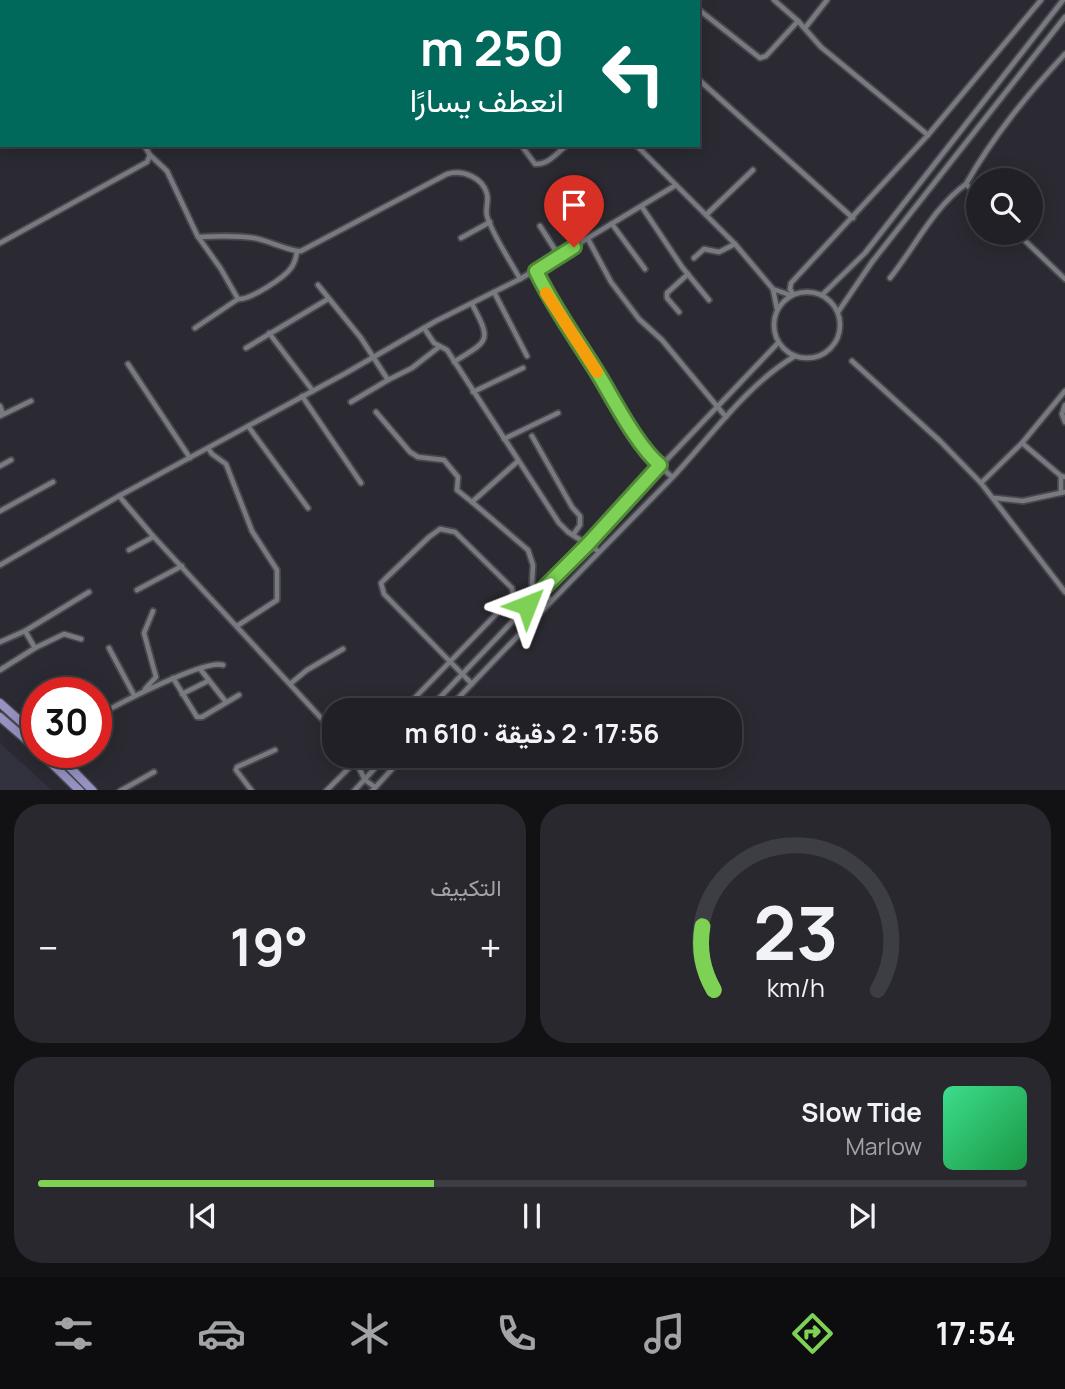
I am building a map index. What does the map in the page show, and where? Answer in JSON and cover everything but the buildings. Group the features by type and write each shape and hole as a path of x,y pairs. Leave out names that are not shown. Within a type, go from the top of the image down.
{"main road":[{"path":"0,703 21,722"},
{"path":"0,717 21,736"},
{"path":"56,768 80,790"},
{"path":"71,768 93,790"}],"street":[{"path":"774,0 798,21 821,47 928,135"},
{"path":"804,28 827,0"},
{"path":"792,295 791,283 928,135 1041,0"},
{"path":"822,295 864,253 1063,0"},
{"path":"700,11 760,58 766,56 798,21"},
{"path":"838,312 872,262 1065,17"},
{"path":"890,278 911,252 942,203 965,184 1014,110 1065,54"},
{"path":"700,81 852,218"},
{"path":"145,147 167,171 198,237 228,279 238,299"},
{"path":"522,147 535,164 539,164 545,163 565,147"},
{"path":"638,147 735,244 773,289 777,309 774,326 778,343 795,356 805,358 816,357 833,346 841,326 838,312 822,295 807,291 792,295 777,309"},
{"path":"0,243 147,162 150,155"},
{"path":"706,215 753,170"},
{"path":"198,237 252,237 297,251 452,172 468,174 480,181 487,193 486,215 520,279"},
{"path":"0,565 119,496 424,328 536,271 676,185"},
{"path":"642,207 709,300"},
{"path":"461,238 490,222"},
{"path":"612,225 645,269"},
{"path":"540,226 559,256"},
{"path":"588,239 611,282 633,312 662,340 726,417"},
{"path":"694,258 704,249 719,253 735,244"},
{"path":"1030,245 1065,279"},
{"path":"195,328 238,299 248,298 287,273 294,264 297,251"},
{"path":"536,271 550,302 590,360 636,437 649,456 672,477"},
{"path":"678,312 667,298 667,293 688,274"},
{"path":"318,285 374,357 388,380"},
{"path":"773,289 792,295"},
{"path":"495,292 527,356"},
{"path":"246,348 328,299"},
{"path":"454,362 479,348 485,338 485,329 472,304"},
{"path":"424,328 439,347 447,350 559,523 598,551"},
{"path":"269,333 313,391"},
{"path":"439,698 778,343"},
{"path":"351,402 412,368 439,347"},
{"path":"459,698 672,477 726,417 782,364 795,356"},
{"path":"852,361 940,441 994,497 1065,592"},
{"path":"128,364 190,458"},
{"path":"473,391 523,368"},
{"path":"981,483 1022,443 1065,391"},
{"path":"302,396 361,483"},
{"path":"0,406 2,415 31,401"},
{"path":"1065,405 1062,414 1065,422"},
{"path":"376,411 410,452 418,457 444,460 458,477 457,490 528,550 533,565 531,580 536,589 551,600"},
{"path":"504,439 558,413"},
{"path":"248,426 308,508"},
{"path":"532,436 582,520 573,535"},
{"path":"994,497 1023,501 1063,493 1063,476 1022,443"},
{"path":"208,448 226,464 252,531 278,575 277,600 237,626"},
{"path":"0,466 11,460"},
{"path":"472,502 518,461"},
{"path":"0,511 53,482"},
{"path":"119,496 322,719"},
{"path":"415,698 451,662 506,604 513,591 455,532 446,529 429,537 381,583 384,594 451,662 462,673 472,684"},
{"path":"129,550 153,536"},
{"path":"137,590 182,566"},
{"path":"0,642 25,631 89,592"},
{"path":"142,692 156,677 144,633 153,611"},
{"path":"25,631 35,648"},
{"path":"0,670 64,634 81,639"},
{"path":"109,648 134,695"},
{"path":"290,684 307,670 343,649"},
{"path":"112,708 173,678 213,664 223,665"},
{"path":"201,670 226,702"},
{"path":"173,678 197,717 202,717 239,695"},
{"path":"182,694 208,681"},
{"path":"252,790 236,770 237,767 275,750"},
{"path":"326,790 345,768"},
{"path":"359,768 373,789 393,768"},
{"path":"354,790 376,768"},
{"path":"120,790 154,772"}],"shaded area":[{"path":"0,743 21,762 21,768 27,768 51,790 0,790"}],"slow traffic":[{"path":"546,293 597,372"}],"route":[{"path":"527,605 588,544 660,465 649,456 636,437 590,360 550,302 536,271 574,247"}]}
